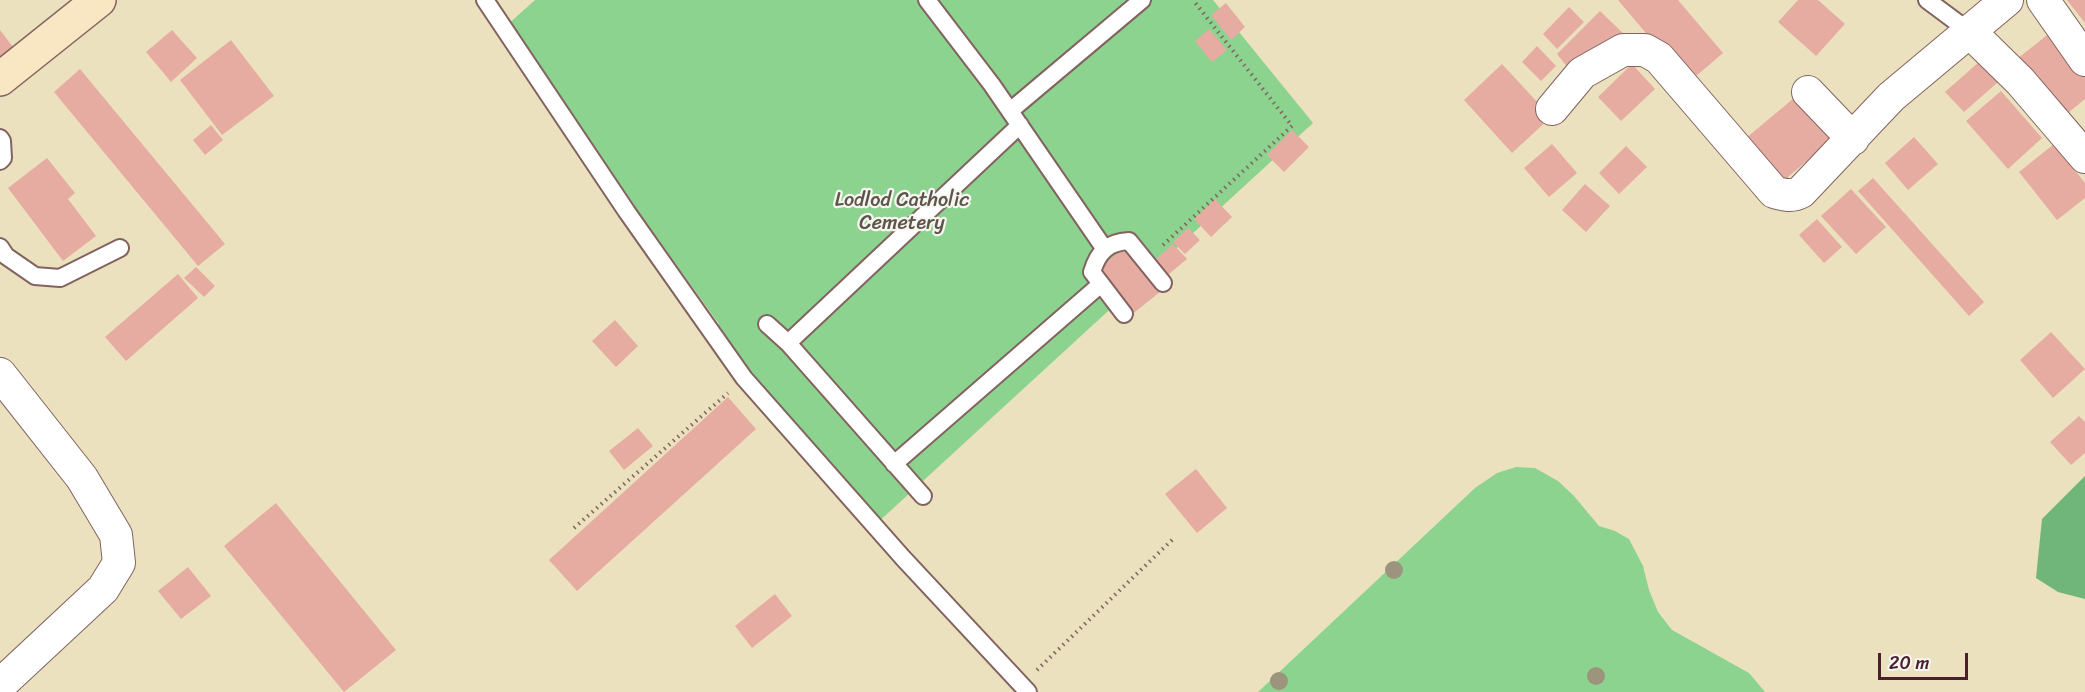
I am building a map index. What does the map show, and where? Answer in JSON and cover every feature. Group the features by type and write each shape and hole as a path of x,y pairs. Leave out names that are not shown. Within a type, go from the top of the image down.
{"street":[{"path":"0,78 99,0"},
{"path":"1552,109 1582,73 1623,50 1645,50 1659,58 1774,192 1795,195 1801,192 1853,139 1891,97 2007,0"},
{"path":"2043,0 2085,60"},
{"path":"1970,32 2020,81 2085,157"},
{"path":"1808,92 1853,139"},
{"path":"0,374 82,478 116,535 118,563 103,589 0,685"}],"lane":[{"path":"485,0 627,212 744,378 903,558 1025,689"},
{"path":"927,0 1015,118 1104,248"},
{"path":"788,343 1015,118 1142,0"},
{"path":"1927,0 1970,32"},
{"path":"0,138 3,158 0,161"},
{"path":"1124,314 1092,272 1095,260 1104,248 1117,242 1129,241 1163,283"},
{"path":"0,247 6,256 35,276 60,278 120,248"},
{"path":"894,464 1101,284"},
{"path":"767,324 788,343 923,496"}],"path":[{"path":"1145,261 1292,126 1193,0"},
{"path":"574,528 744,378"},
{"path":"1025,689 1173,538"}],"green space":[{"name":"Lodlod Catholic Cemetery","path":"535,0 1213,0 1313,123 875,525 709,336 719,324 505,27"},
{"path":"1516,467 1535,468 1558,481 1599,526 1629,539 1643,566 1658,612 1672,630 1749,673 1765,692 1258,692 1475,488 1497,473"},
{"path":"2085,476 2085,599 2058,592 2036,578 2042,519"}],"building":[{"path":"1618,0 1678,0 1723,53 1688,83"},
{"path":"1798,0 1818,0 1845,24 1816,56 1778,22"},
{"path":"2067,0 2085,0 2085,23"},
{"path":"1226,3 1245,27 1231,40 1211,15"},
{"path":"1569,7 1584,22 1557,49 1543,34"},
{"path":"1600,11 1626,36 1572,73 1557,54"},
{"path":"1209,29 1227,50 1212,62 1195,41"},
{"path":"0,30 13,47 0,57"},
{"path":"172,30 197,58 171,82 146,52"},
{"path":"2051,32 2085,74 2085,99 2058,121 2012,63"},
{"path":"231,40 274,96 222,135 180,80"},
{"path":"1537,46 1556,66 1541,81 1522,62"},
{"path":"1980,61 1998,82 1964,112 1945,92"},
{"path":"1502,64 1551,117 1512,153 1464,100"},
{"path":"1632,64 1655,89 1621,121 1598,97"},
{"path":"80,69 225,244 198,266 54,92"},
{"path":"2001,91 2042,138 2008,169 1966,121"},
{"path":"1800,93 1836,136 1775,188 1739,144"},
{"path":"211,125 223,140 205,155 193,140"},
{"path":"1292,130 1309,147 1284,172 1267,155"},
{"path":"1914,137 1938,164 1908,190 1885,163"},
{"path":"1552,144 1577,173 1549,197 1524,168"},
{"path":"2054,144 2085,183 2085,198 2057,220 2019,172"},
{"path":"1626,146 1647,167 1619,194 1599,173"},
{"path":"47,158 75,193 68,199 96,236 63,261 8,188"},
{"path":"1873,178 1984,302 1969,316 1858,191"},
{"path":"1585,184 1610,206 1586,232 1562,210"},
{"path":"1851,189 1886,227 1856,254 1821,216"},
{"path":"1215,199 1232,217 1211,237 1194,219"},
{"path":"1817,219 1842,247 1824,263 1799,235"},
{"path":"1188,228 1200,240 1185,254 1173,242"},
{"path":"1173,244 1187,259 1163,279 1150,264"},
{"path":"1125,247 1160,292 1130,316 1095,271"},
{"path":"196,267 215,286 204,297 184,278"},
{"path":"178,274 198,298 126,361 105,337"},
{"path":"615,320 638,346 616,367 592,341"},
{"path":"2051,332 2085,369 2053,398 2020,360"},
{"path":"728,397 756,429 577,591 549,560"},
{"path":"2079,416 2085,422 2085,453 2071,465 2050,442"},
{"path":"638,428 653,446 624,470 609,451"},
{"path":"1196,469 1227,508 1197,533 1165,494"},
{"path":"276,503 396,650 344,692 224,546"},
{"path":"188,567 211,596 181,619 158,591"},
{"path":"775,594 792,616 752,648 735,626"}]}
